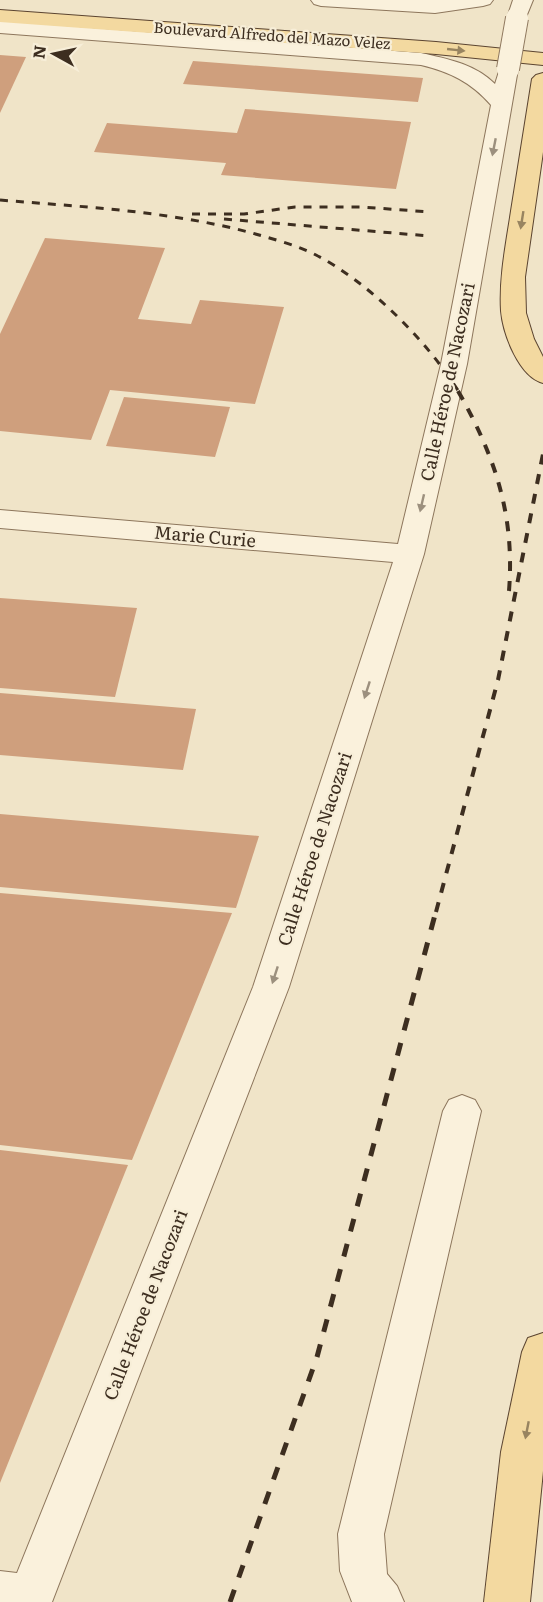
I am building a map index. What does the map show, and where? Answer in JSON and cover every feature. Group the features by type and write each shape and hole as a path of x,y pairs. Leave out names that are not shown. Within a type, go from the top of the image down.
{"main road":[{"name":"Boulevard Alfredo del Mazo Velez","path":"29,0 532,38"},
{"name":"Boulevard Alfredo del Mazo Velez","path":"0,16 436,48 543,59"},
{"path":"543,79 513,277 514,313 521,339 534,364 543,375"},
{"path":"507,1602 523,1452 543,1352"}],"street":[{"path":"321,0 435,7 483,0"},
{"name":"Calle Héroe de Nacozari","path":"20,1598 271,987 410,554 454,364 520,9"},
{"name":"Boulevard Alfredo del Mazo Velez","path":"0,27 422,59 471,74 489,88 502,105"},
{"name":"Marie Curie","path":"0,519 410,554"},
{"path":"381,1602 372,1595 362,1566 361,1534 462,1112"}],"building":[{"path":"0,55 26,57 0,113"},
{"path":"193,61 423,78 418,102 183,84"},
{"path":"245,109 411,122 396,189 221,175 226,163 94,152 107,123 237,133"},
{"path":"45,238 165,248 138,319 191,324 200,300 284,307 255,404 110,390 91,440 0,431 0,334"},
{"path":"124,397 230,407 215,457 106,446"},
{"path":"0,598 137,608 115,697 0,688"},
{"path":"0,693 196,709 183,770 0,755"},
{"path":"0,814 259,836 236,908 0,887"},
{"path":"0,893 232,913 132,1160 0,1145"},
{"path":"0,1150 128,1165 0,1483"}],"railway":[{"path":"0,200 127,211 190,220 252,233 308,251 336,267 377,297 431,353 459,392"},
{"path":"192,214 244,214 295,207 361,207 431,212"},
{"path":"224,219 430,236"},
{"path":"458,391 482,439 500,487 509,537 509,591"},
{"path":"436,912 498,680 543,454"},
{"path":"230,1602 317,1357 436,911"}]}
